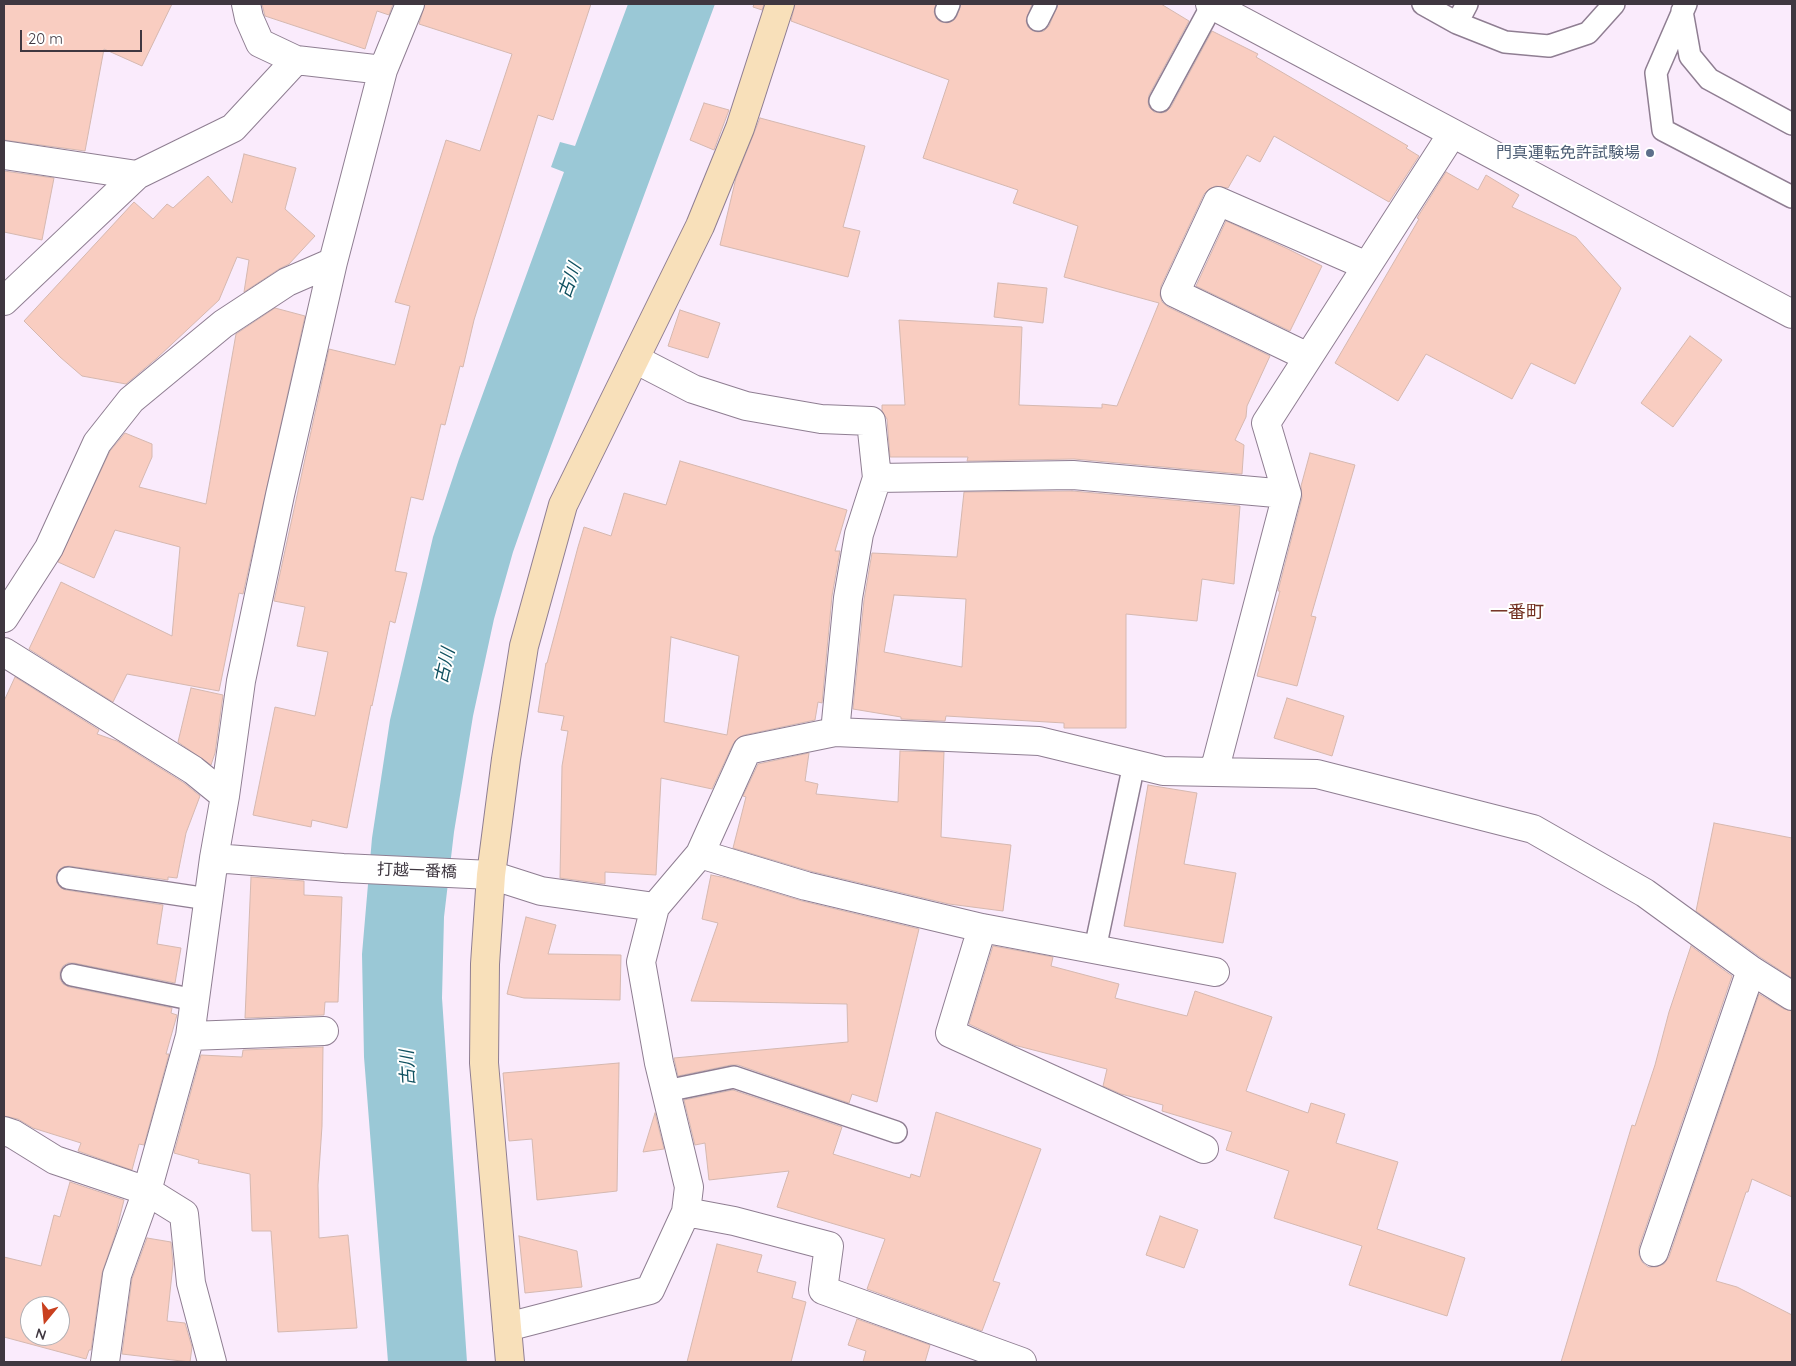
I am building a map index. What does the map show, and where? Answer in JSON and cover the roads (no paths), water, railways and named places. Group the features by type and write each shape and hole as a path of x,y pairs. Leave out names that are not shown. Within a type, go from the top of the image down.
{"street":[{"path":"246,4 249,18 260,43 296,60 383,70"},
{"path":"105,1362 117,1275 147,1191 190,1036 208,899 241,680 280,495 333,262 383,70 410,4"},
{"path":"510,1362 484,1063 485,964 491,874 506,759 524,646 564,505 700,226 736,137 780,4"},
{"path":"1211,4 1792,314"},
{"path":"4,301 137,175 233,128 296,60"},
{"path":"1214,772 1287,494 1266,422 1452,134"},
{"path":"4,155 137,175"},
{"path":"1308,358 1175,293 1218,201 1367,266"},
{"path":"4,618 49,548 97,443 131,400 223,324 288,282 333,262"},
{"path":"635,359 693,389 746,406 821,419 871,421 876,478 859,534 848,598 835,732"},
{"path":"876,478 1073,475 1287,494"},
{"path":"4,652 193,770 225,796"},
{"path":"506,1326 650,1290 686,1212 689,1187 659,1063 641,962 655,907 700,854 747,750 835,732 1040,741 1163,771 1317,774 1533,829 1645,893 1751,970 1792,996"},
{"path":"700,854 806,886 982,928 1215,972"},
{"name":"打越一番橋","path":"214,858 344,868 491,874 541,890 655,907"},
{"path":"982,928 950,1033 1204,1149"},
{"path":"1654,1252 1751,970"},
{"path":"190,1036 324,1031"},
{"path":"4,1131 13,1134 55,1160 147,1191 184,1214 191,1282 212,1362"},
{"path":"686,1212 734,1221 829,1246 823,1290 1022,1362"}],"lane":[{"path":"1160,100 1211,4"},
{"path":"1423,4 1458,23 1505,42 1548,46 1588,33 1614,4"},
{"path":"1458,23 1467,4"},
{"path":"1684,7 1690,56 1709,79 1792,123"},
{"path":"1684,7 1656,73 1663,130 1792,196"},
{"path":"1095,949 1134,764"},
{"path":"68,878 208,899"},
{"path":"72,975 195,1000"},
{"path":"666,1091 734,1077 896,1132"}],"water":[{"name":"古川","path":"628,4 715,4 513,552 494,619 473,716 454,832 444,917 442,998 467,1362 388,1362 364,1057 362,954 372,838 390,720 433,537 459,459 564,172 551,167 560,142 575,146"}],"place":[{"name":"門真運転免許試験場","path":"1650,153"}],"district":[{"name":"一番町","path":"1517,613"}]}
